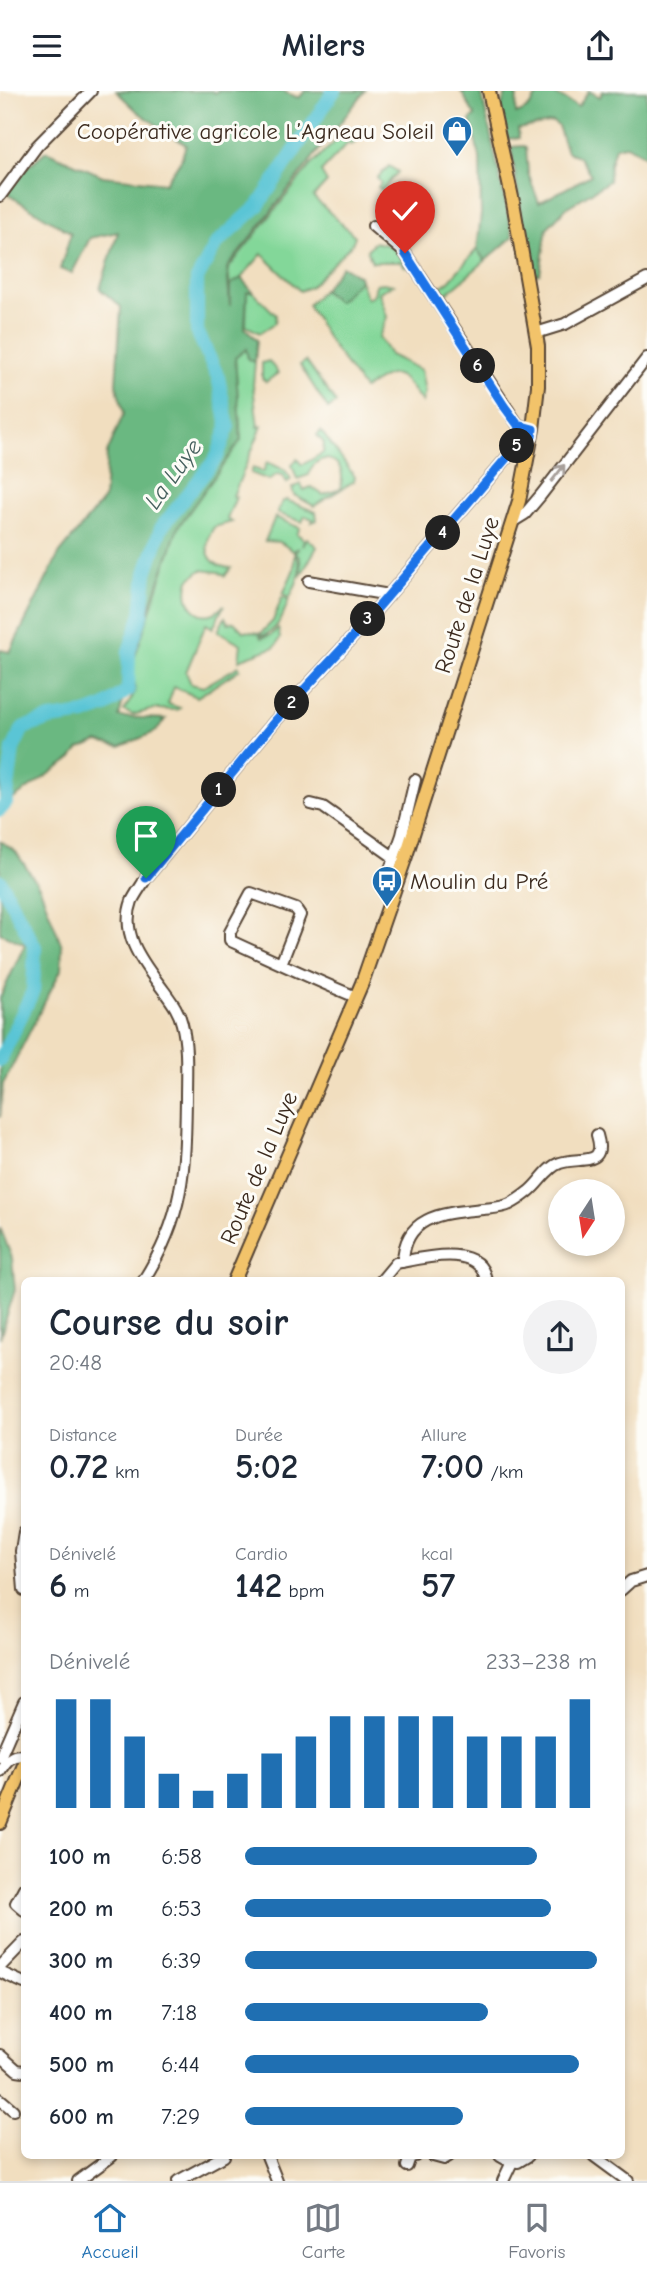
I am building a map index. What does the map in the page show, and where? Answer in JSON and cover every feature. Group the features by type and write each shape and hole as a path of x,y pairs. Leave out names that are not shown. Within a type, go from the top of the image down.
{"main road":[{"name":"Route de la Luye","path":"236,1277 323,1072 392,894 528,465 538,386 537,333 489,91"},
{"path":"0,1823 21,1785"}],"street":[{"path":"0,196 37,146 91,91"},
{"path":"145,1277 163,1246 180,1196 185,1162 185,1052 183,1025 177,1008 136,951 129,927 132,901 146,878 275,721 350,640 516,447 533,433 518,425 405,253 373,226"},
{"path":"537,333 565,324 647,279"},
{"path":"512,522 525,514 647,358"},
{"path":"309,581 389,595"},
{"path":"392,894 386,886 415,780"},
{"path":"312,804 323,807 395,858"},
{"path":"281,964 300,915 296,909 251,893 228,937 233,942 281,964 352,995"},
{"path":"403,1262 409,1236 416,1227 429,1219 454,1212 509,1204 528,1192 552,1167 568,1161 593,1158 601,1147 597,1135"},
{"path":"384,1277 396,1263 457,1255 470,1258 480,1265 486,1277"},
{"path":"625,1586 631,1581 647,1576"},
{"path":"0,1757 21,1709"},
{"path":"0,1771 11,1757 21,1755"},
{"path":"0,1967 21,1945"},
{"path":"0,1972 21,1982"},
{"path":"0,2055 21,2071"},
{"path":"0,2099 13,2110"},
{"path":"78,2181 108,2159"},
{"path":"178,2181 218,2159"},
{"path":"268,2159 276,2181"},
{"path":"407,2167 409,2159"},
{"path":"506,2159 512,2162 523,2159"},
{"path":"598,2159 628,2181"},
{"path":"503,2181 512,2162"}],"green space":[{"path":"116,91 282,91 299,98 305,91 365,91 227,268 230,306 230,285 241,278 253,292 247,292 245,328 257,340 255,362 248,359 246,349 235,358 241,440 178,527 133,657 119,717 166,719 155,732 120,747 98,742 79,749 71,759 0,808 0,650 10,652 59,554 104,499 107,453 124,413 116,384 121,307 100,289 118,232 90,238 72,273 60,269 71,233 7,194 17,176 46,151 103,176 165,183 181,160 186,145 138,112"},
{"path":"461,91 481,91 513,237 485,261 477,249 481,214 480,158 470,120 475,116"},
{"path":"507,91 517,91 516,114 530,105 539,91 550,91 578,107 589,91 600,97 603,91 647,91 647,157 627,145 615,147 609,181 566,208 547,228 540,274 530,276 511,147 526,148 528,173 539,203 591,175 578,156 567,152 558,126 553,122 518,129 519,138 506,139 499,113"},
{"path":"366,127 371,130 365,130 362,134 364,136 359,139 354,135 352,137 356,142 351,145 348,143 321,172 327,182 313,197 355,236 352,244 310,287 300,291 262,254 241,278 230,285 228,269 310,166 347,130"},
{"path":"389,166 398,172 382,190 378,187 381,183 377,178"},
{"path":"374,242 392,246 408,266 400,262 372,262 367,250"},
{"path":"477,249 485,261 439,300 416,260 437,289 449,281"},
{"path":"342,266 359,276 360,280 338,302 323,290"},
{"path":"360,280 367,299 374,294 376,284 393,285 379,292 387,317 379,337 390,355 421,370 425,392 422,402 407,383 396,375 384,377 364,389 331,344 308,305 323,290 338,302"},
{"path":"247,292 253,292 276,315 275,323 260,333 246,326"},
{"path":"246,348 248,359 255,362 253,385 258,427 262,426 233,496 236,497 227,519 232,522 214,527 208,541 211,559 231,568 225,576 218,572 201,570 189,580 187,590 191,606 203,614 217,611 224,605 213,628 206,624 186,672 191,684 203,687 239,666 240,669 197,697 174,687 168,704 180,708 177,710 154,709 133,715 124,711 135,688 130,672 178,527 241,440 235,358"},
{"path":"269,361 278,373 266,382 262,378 262,363"},
{"path":"306,361 336,403 328,409 300,365"},
{"path":"321,431 355,477 354,481 314,506 294,495 292,488 301,484 304,490 311,487 323,495 340,489 340,469 336,463 324,459 312,467 309,475 297,479 292,465 297,459 302,465 323,453 324,443 317,435"},
{"path":"267,462 285,470 291,479 287,483 283,475 277,474 269,480 251,473 253,468 263,472"},
{"path":"286,500 316,512 317,520 312,522 313,519 305,516 302,522 277,513 282,502"},
{"path":"275,517 300,528 297,534 304,539 302,546 307,538 317,547 301,575 300,558 295,552 299,548 293,551 280,542 265,541"},
{"path":"294,553 299,570 290,597 283,594 294,569"},
{"path":"282,597 289,599 282,616 273,630 262,636 261,633 273,621"},
{"path":"225,617 228,623 234,622 243,631 259,633 261,638 271,635 278,628 280,638 275,647 239,660 241,644 218,631"},
{"path":"0,841 16,852 40,888 62,946 61,970 3,1084 0,1118 0,998 25,944 0,933"},
{"path":"0,1227 12,1258 15,1290 0,1338"}],"waterway":[{"name":"La Luye","path":"0,810 6,803 13,749 23,728 50,719 85,714 106,706 128,690 129,651 142,614 146,573 161,528 217,457 228,427 218,377 197,331 197,279 216,244 258,206 334,91"},
{"name":"La Luye","path":"0,881 35,947 33,991 0,1060"}],"place":[{"name":"Coopérative agricole L’Agneau Soleil","path":"457,158"},
{"name":"Moulin du Pré","path":"387,908"}],"route":[{"path":"146,878 275,721 350,640 516,447 532,437 533,429 518,425 504,406 405,253"}]}
